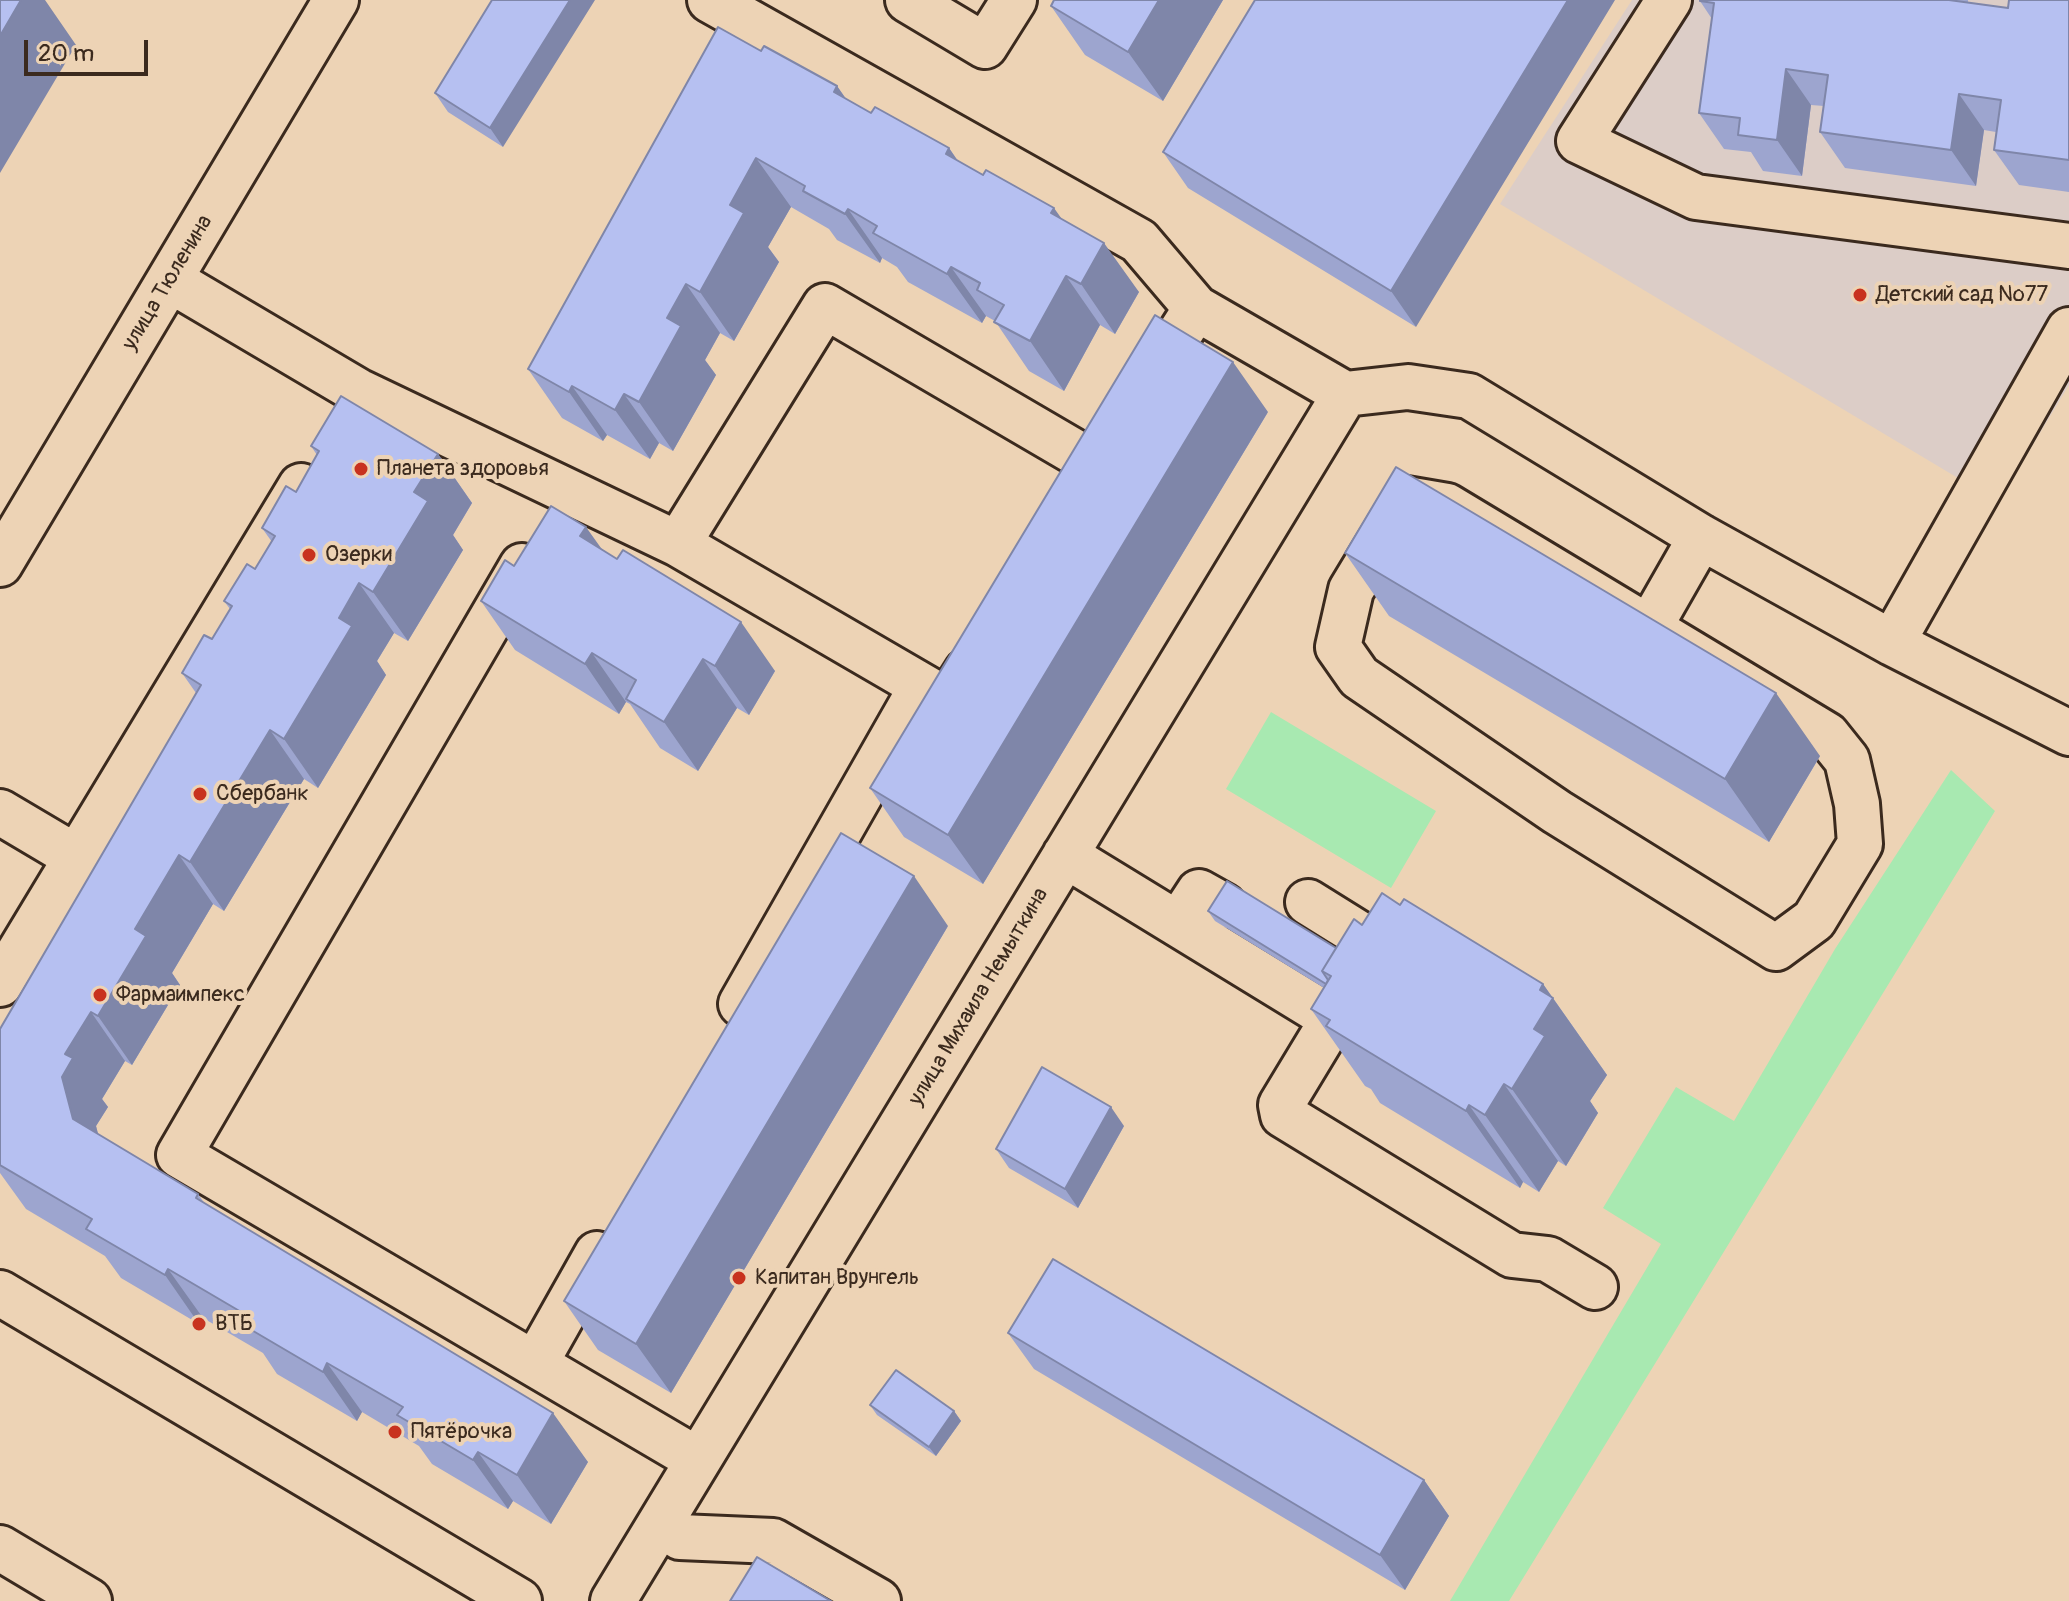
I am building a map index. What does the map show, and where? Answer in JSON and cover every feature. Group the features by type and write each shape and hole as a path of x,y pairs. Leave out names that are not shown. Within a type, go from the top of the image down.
{"street":[{"name":"улица Тюленина","path":"0,564 336,0"},
{"path":"710,0 1139,241 1196,308 1345,394 1408,387 1469,396 1701,537 1892,643 2069,733"},
{"path":"908,0 985,46 1014,0"},
{"path":"1669,0 1579,141 1696,197 2069,246"},
{"path":"170,280 358,391 567,488 678,544 948,701 989,636"},
{"path":"678,544 825,306 1097,465"},
{"path":"1072,504 1196,308"},
{"path":"1892,643 2069,330"},
{"path":"0,984 358,391"},
{"name":"улица Михаила Немыткина","path":"613,1601 1345,394"},
{"path":"567,488 179,1155 698,1460"},
{"path":"1406,499 1447,506 1649,628 1827,735 1847,760 1857,804 1860,844 1814,920 1776,948 1661,879 1420,721 1359,677 1338,647 1351,590 1406,499"},
{"path":"1649,628 1701,537"},
{"path":"724,1032 922,686"},
{"path":"0,812 76,857"},
{"path":"1065,855 1333,1019"},
{"path":"1178,924 1199,892 1224,906"},
{"path":"1308,902 1377,945 1281,1105 1283,1115 1512,1255 1548,1259 1595,1287"},
{"path":"535,1364 614,1226"},
{"path":"0,1293 519,1601"},
{"path":"680,1537 711,1541 773,1541 878,1601"},
{"path":"0,1548 89,1601"}],"shaded area":[{"name":"Детский сад №77","path":"1632,0 2069,0 2069,385 1998,502 1500,204"}],"green space":[{"path":"1271,712 1436,811 1391,888 1226,789"},
{"path":"1951,770 1995,811 1509,1601 1450,1601 1661,1244 1603,1208 1676,1087 1734,1121 1835,949"}],"building":[{"path":"0,0 21,0 0,36"},
{"path":"492,0 570,0 490,128 435,93"},
{"path":"1054,0 1159,0 1128,52 1051,6"},
{"path":"1255,0 1568,0 1391,291 1163,152"},
{"path":"1700,0 1949,0 2008,8 2009,0 2069,0 2069,160 1994,150 2001,100 1959,94 1951,150 1820,132 1828,75 1786,69 1777,140 1738,135 1740,118 1699,113 1714,3"},
{"path":"718,27 761,51 764,46 837,86 834,92 871,113 875,107 949,148 946,154 983,175 986,170 1054,208 1051,213 1104,243 1081,284 1066,276 1030,341 994,322 1004,305 977,290 980,283 951,267 947,274 873,233 877,226 848,209 845,214 803,191 805,186 756,158 730,205 744,213 700,292 686,284 667,318 681,326 639,402 624,394 615,410 572,386 569,392 528,369"},
{"path":"1155,315 1233,362 948,835 870,788"},
{"path":"341,396 438,454 414,492 428,501 373,592 359,583 339,618 352,626 284,739 270,730 190,862 179,855 135,929 146,936 98,1016 91,1012 65,1054 73,1058 62,1077 73,1119 198,1194 196,1198 553,1413 517,1475 478,1452 473,1460 397,1415 403,1407 327,1363 323,1372 243,1325 248,1316 168,1269 165,1275 86,1229 92,1219 0,1165 0,1029 201,685 182,673 204,635 212,639 232,606 224,601 247,564 255,569 275,536 262,528 286,486 296,492 319,451 311,446"},
{"path":"1396,467 1776,693 1725,779 1345,553"},
{"path":"551,506 586,527 580,536 617,559 623,550 741,622 715,666 703,659 664,722 626,699 636,680 592,653 585,664 481,601 505,560 514,566"},
{"path":"841,833 914,876 636,1344 564,1301"},
{"path":"1227,881 1336,948 1322,971 1328,980 1326,984 1208,911"},
{"path":"1382,893 1400,905 1404,899 1543,984 1540,990 1553,998 1534,1029 1545,1036 1512,1089 1504,1084 1485,1115 1469,1105 1466,1111 1326,1026 1330,1020 1311,1009 1331,976 1322,971 1354,919 1362,925"},
{"path":"1042,1067 1111,1107 1065,1189 996,1149"},
{"path":"1053,1259 1424,1480 1380,1555 1008,1333"},
{"path":"896,1370 954,1411 929,1447 870,1405"},
{"path":"757,1557 831,1601 730,1601"}],"place":[{"name":"Детский сад №77","path":"1860,295"},
{"name":"Планета здоровья","path":"361,469"},
{"name":"Озерки","path":"309,555"},
{"name":"Сбербанк","path":"200,794"},
{"name":"Фармаимпекс","path":"100,995"},
{"name":"Капитан Врунгель","path":"739,1278"},
{"name":"ВТБ","path":"199,1324"},
{"name":"Пятёрочка","path":"395,1432"}]}
